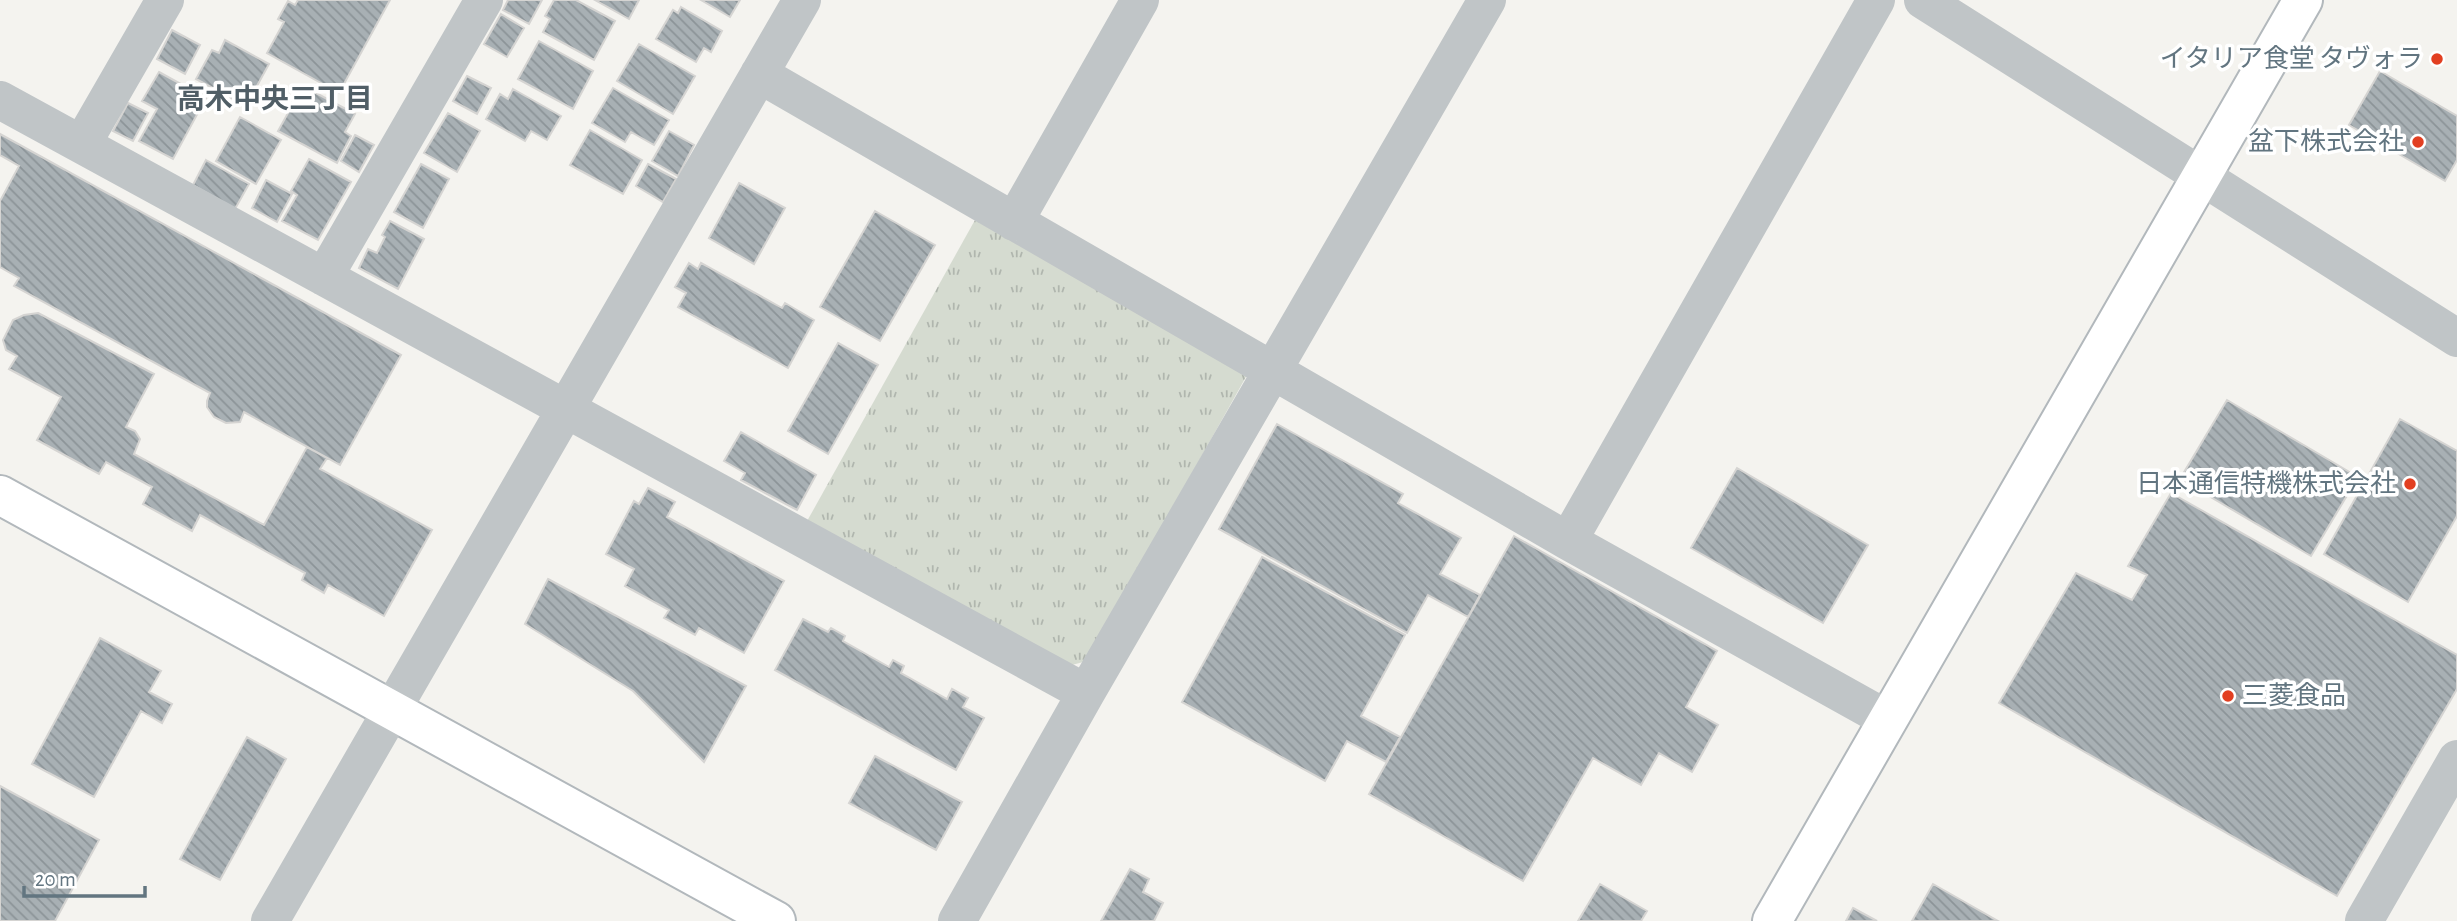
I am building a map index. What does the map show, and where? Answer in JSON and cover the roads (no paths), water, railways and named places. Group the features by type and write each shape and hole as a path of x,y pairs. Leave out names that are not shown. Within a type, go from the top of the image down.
{"street":[{"path":"82,145 165,0"},
{"path":"324,277 484,0"},
{"path":"270,921 802,0"},
{"path":"1014,222 1140,0"},
{"path":"957,921 1487,0"},
{"path":"1568,541 1876,0"},
{"path":"1923,0 2457,338"},
{"path":"1772,921 2303,0"},
{"path":"759,74 1568,541 1887,719"},
{"path":"0,100 1086,693"},
{"path":"0,495 776,921"},
{"path":"2364,921 2457,759"}],"place":[{"name":"イタリア食堂 タヴォラ","path":"2437,59"},
{"name":"盆下株式会社","path":"2418,142"},
{"name":"日本通信特機株式会社","path":"2410,484"},
{"name":"三菱食品","path":"2228,696"}],"district":[{"name":"高木中央三丁目","path":"275,100"}]}
